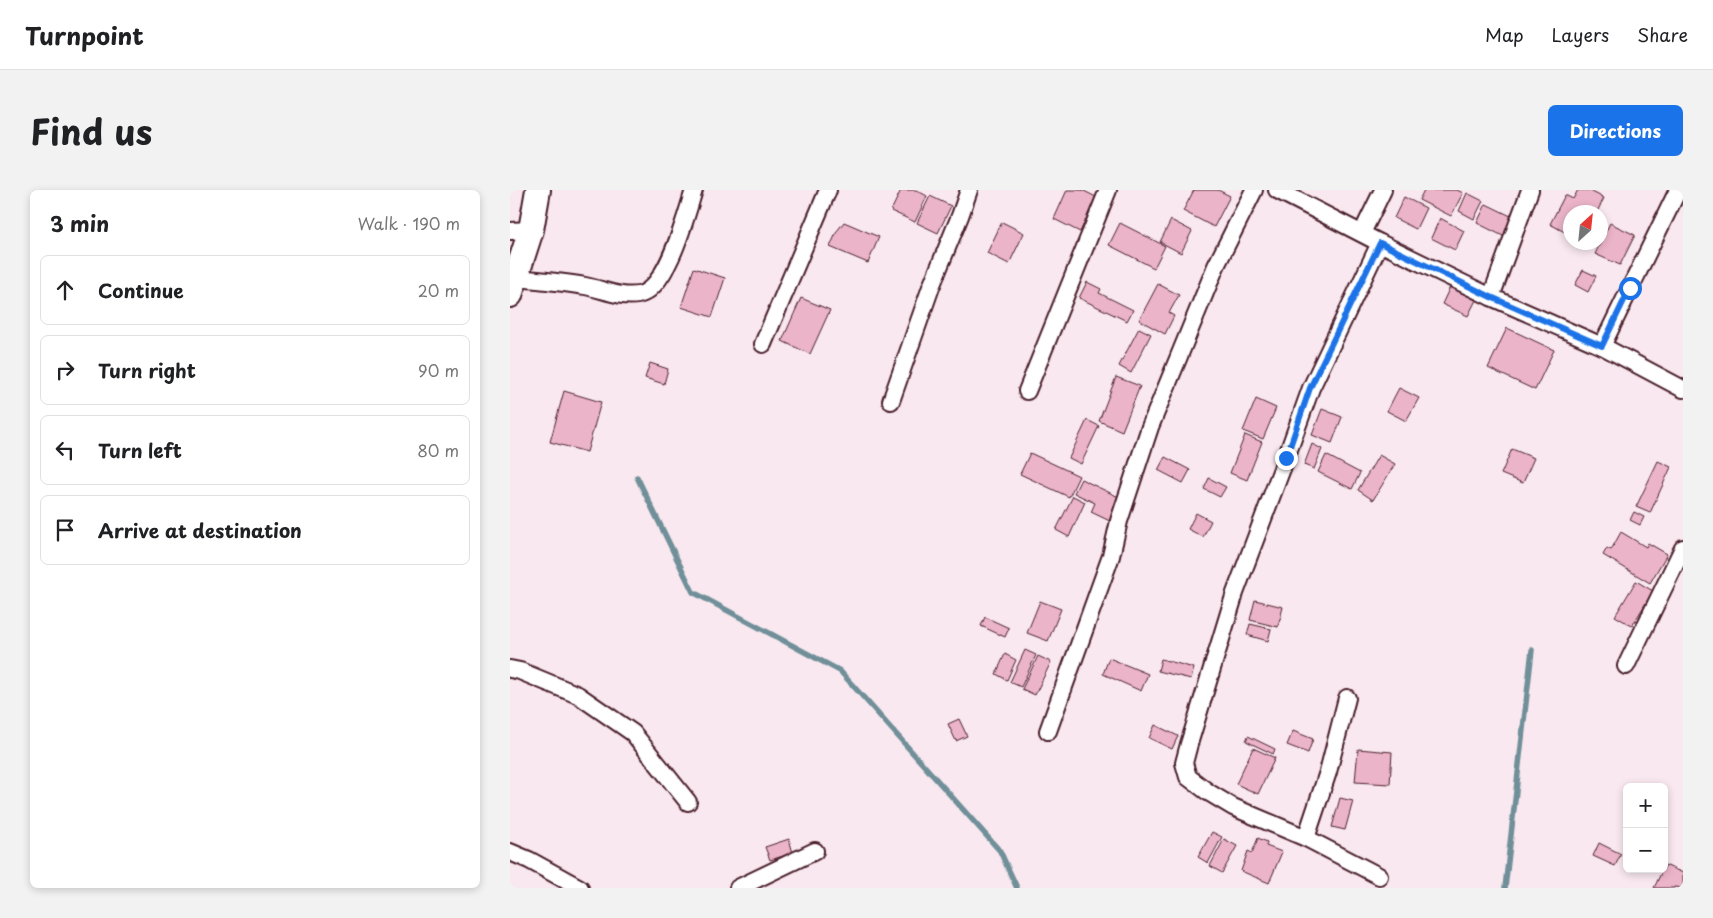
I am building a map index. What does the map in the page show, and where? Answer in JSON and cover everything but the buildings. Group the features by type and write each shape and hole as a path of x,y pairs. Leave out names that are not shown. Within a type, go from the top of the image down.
{"street":[{"path":"538,190 521,231 513,286 585,286 618,294 639,295 655,284 671,259 694,190"},
{"path":"763,344 828,190"},
{"path":"891,401 931,287 969,190"},
{"path":"1027,391 1108,190"},
{"path":"1048,731 1112,556 1119,521 1150,427 1216,266 1254,190"},
{"path":"1277,190 1491,297 1602,346 1683,389"},
{"path":"1362,233 1384,190"},
{"path":"1491,297 1530,190"},
{"path":"1602,346 1678,190"},
{"path":"1379,876 1306,838 1233,807 1188,777 1184,763 1188,744 1235,593 1286,458 1310,388 1380,243"},
{"path":"1626,666 1683,548"},
{"path":"510,669 520,671 578,696 633,733 688,802"},
{"path":"1306,838 1328,772 1348,698"},
{"path":"738,888 816,851"},
{"path":"510,852 529,860 580,888"}],"waterway":[{"path":"637,477 693,592 840,671 1000,851 1017,888"},
{"path":"1505,888 1532,650"}],"route":[{"path":"1286,458 1310,388 1380,243 1491,297 1602,346 1630,288"}]}
